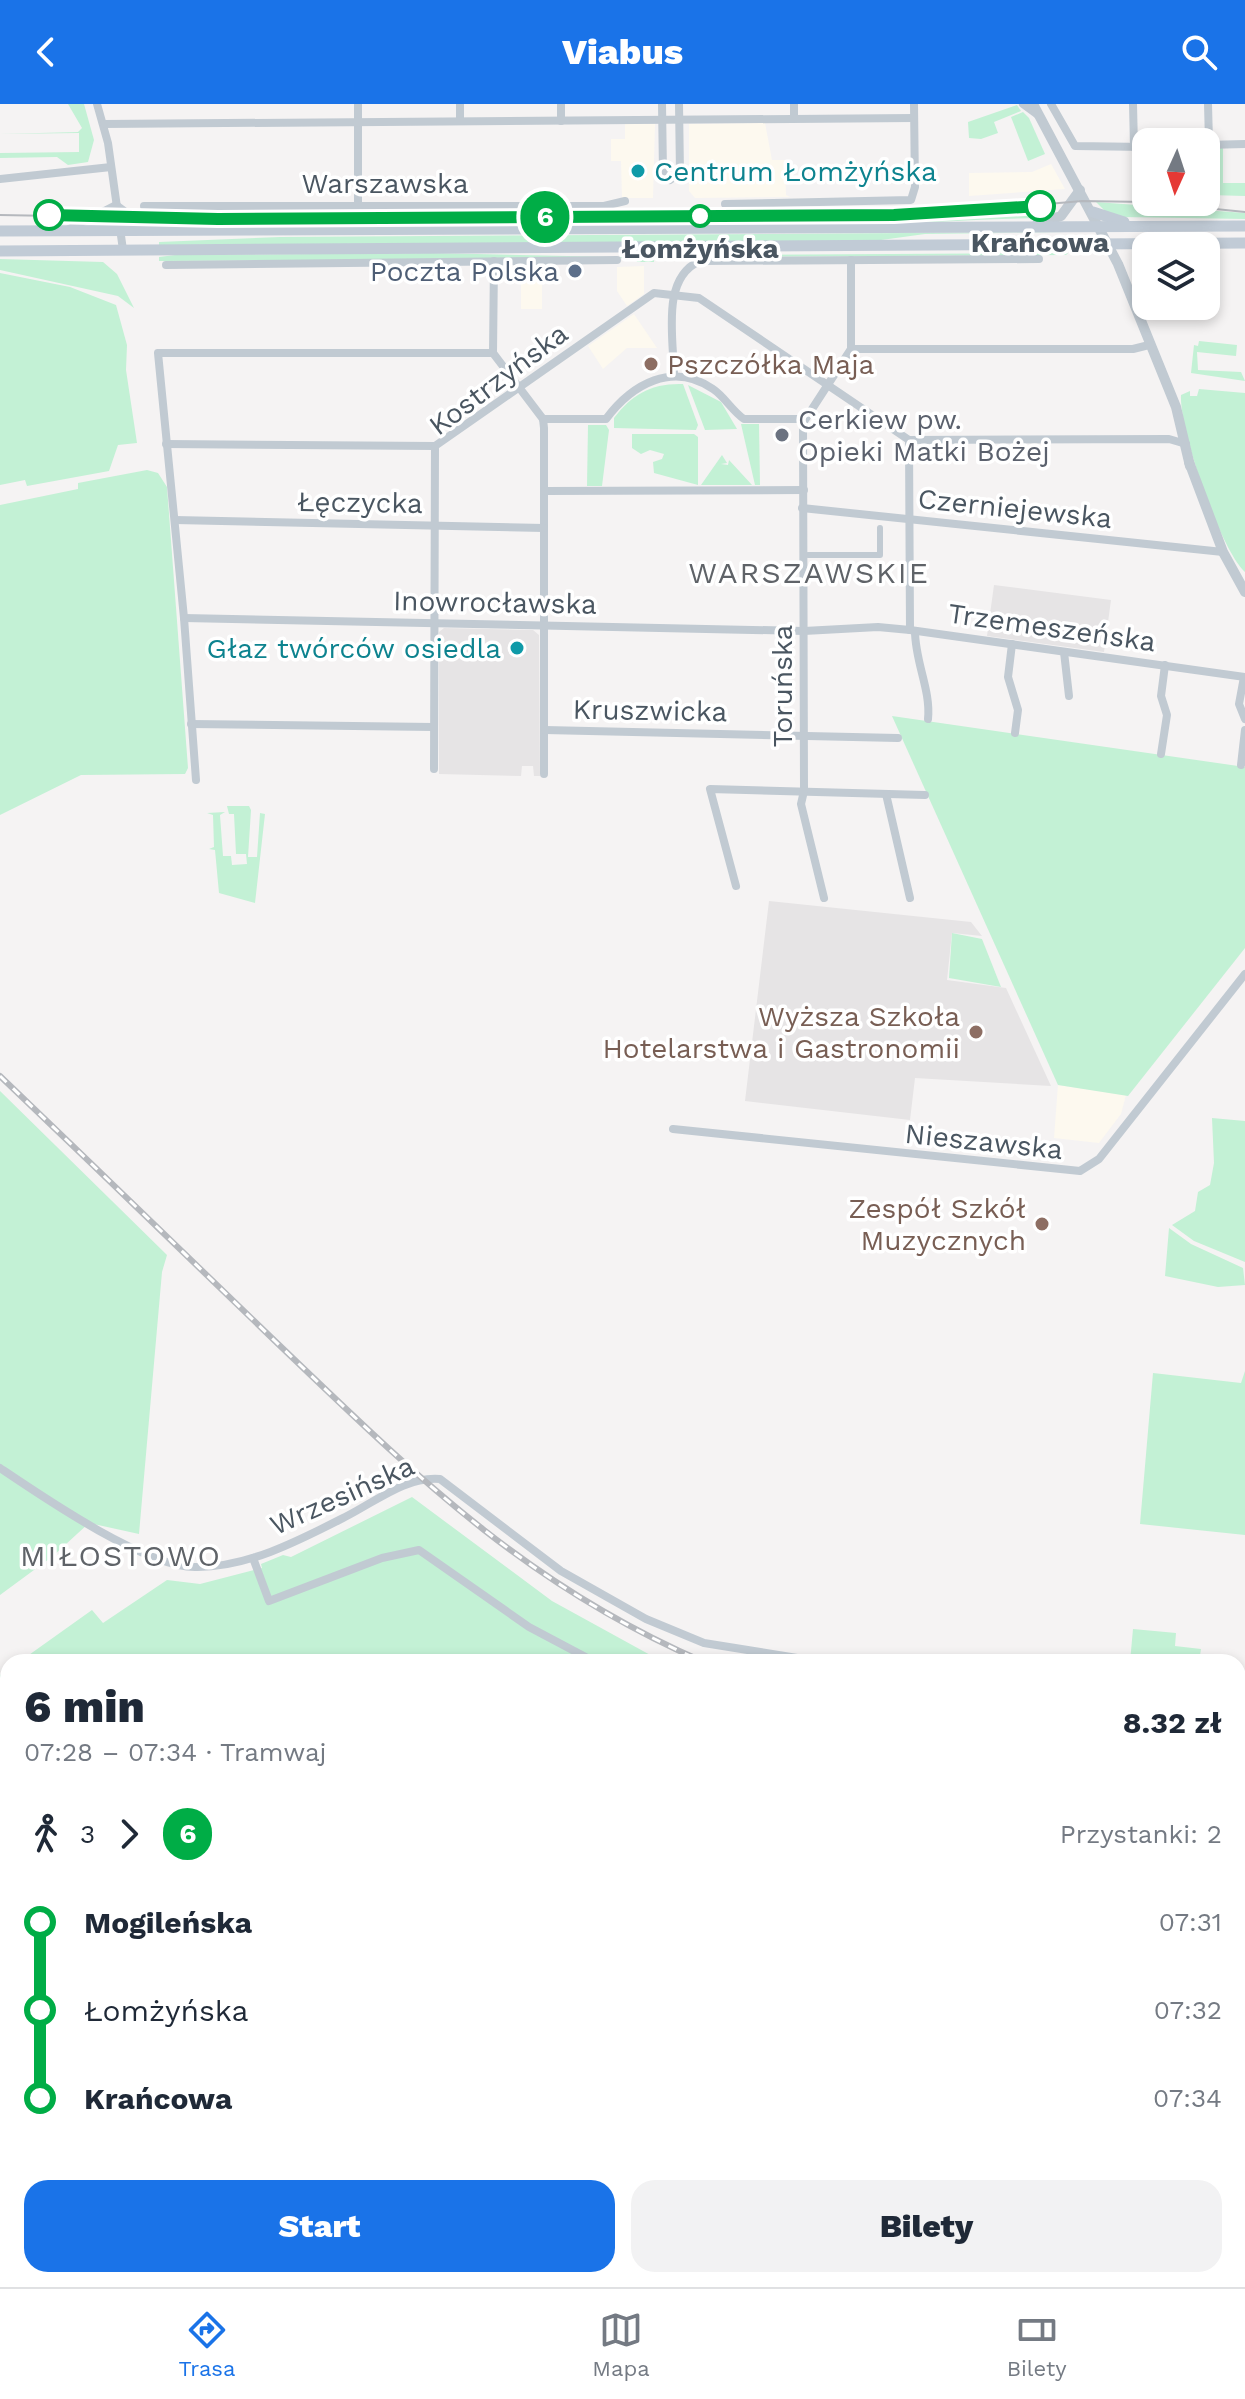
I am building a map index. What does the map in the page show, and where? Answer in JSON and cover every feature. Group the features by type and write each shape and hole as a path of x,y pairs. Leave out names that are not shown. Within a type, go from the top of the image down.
{"main road":[{"path":"1093,212 1152,226"},
{"path":"1145,232 1152,226"},
{"name":"Warszawska","path":"0,231 155,233 1245,226"},
{"path":"1071,243 1100,227"},
{"path":"0,251 1109,244 1132,241"},
{"path":"1220,244 1245,243"}],"street":[{"path":"97,104 104,124 123,250"},
{"path":"358,104 358,207"},
{"path":"460,104 460,121"},
{"path":"561,104 561,121"},
{"path":"662,104 663,172 670,180 680,173 679,104"},
{"path":"794,104 794,118"},
{"path":"725,204 911,200 915,187 914,104"},
{"path":"1023,104 1039,115"},
{"path":"1033,104 1093,212 1132,299"},
{"path":"1051,104 1075,146 1132,147"},
{"path":"1133,104 1134,128"},
{"path":"1208,104 1208,128"},
{"path":"104,124 914,118"},
{"path":"1220,145 1245,144"},
{"path":"0,179 111,167"},
{"path":"1026,227 1061,216 1080,190"},
{"name":"Warszawska","path":"144,206 604,206 625,201"},
{"path":"116,205 155,233"},
{"name":"Warszawska","path":"63,232 116,205"},
{"path":"674,376 674,295 678,277 700,261 1039,259"},
{"path":"166,265 617,260"},
{"path":"543,419 606,419 634,389 651,380 674,376 707,385 744,419 804,419 851,349 851,260"},
{"path":"494,261 493,353 543,419 544,774"},
{"name":"Kostrzyńska","path":"434,769 432,525 435,446 654,293 674,295"},
{"path":"674,295 699,298 909,440 1182,442"},
{"path":"1140,320 1223,552 1244,587"},
{"path":"851,349 1133,349 1149,345"},
{"path":"196,780 184,618 158,353 493,353"},
{"name":"Toruńska","path":"804,419 804,791 801,804 824,898"},
{"path":"909,440 913,630 915,656 929,704 928,719"},
{"path":"166,444 435,446"},
{"path":"545,491 804,490"},
{"name":"Czerniejewska","path":"802,508 1223,552"},
{"name":"Łęczycka","path":"175,520 544,528"},
{"path":"808,555 880,555 880,528"},
{"name":"Inowrocławska","path":"184,618 804,631"},
{"name":"Trzemeszeńska","path":"804,631 878,627 913,630 1244,677"},
{"path":"1012,644 1008,677 1018,710 1015,733"},
{"path":"1064,652 1069,696"},
{"path":"1161,754 1167,715 1161,696 1165,665"},
{"path":"1244,677 1239,704 1245,719"},
{"path":"191,724 433,727"},
{"name":"Kruszwicka","path":"545,730 898,738"},
{"path":"1241,765 1245,730"},
{"path":"736,886 710,789 925,795"},
{"path":"886,794 910,898"},
{"name":"Nieszawska","path":"673,1129 1080,1171 1105,1153 1245,974"},
{"name":"Wrzesińska","path":"0,1468 57,1505 168,1563 209,1567 253,1558 345,1517 411,1482 440,1479 561,1571 646,1619 704,1643 772,1654"},
{"path":"253,1558 269,1601 382,1558 419,1550 529,1627 580,1654"}],"shaded area":[{"path":"765,123 772,160 785,160 786,195 790,197 695,198 689,191 689,124"},
{"path":"625,124 655,124 653,198 622,198 621,161 611,161 611,139 625,139"},
{"path":"1051,164 1065,189 969,196 969,173 1032,172"},
{"path":"644,266 644,294 627,306 617,291 617,267"},
{"path":"521,267 542,267 542,309 521,309"},
{"path":"634,314 657,348 627,348 603,369 588,346"},
{"path":"994,585 1111,600 1104,652 987,636"},
{"path":"444,628 533,630 539,635 540,776 534,776 533,766 522,766 521,776 439,774 439,632"},
{"path":"769,901 971,922 982,936 952,933 947,980 1006,988 1051,1086 915,1078 910,1120 745,1101"},
{"path":"1058,1085 1126,1095 1121,1114 1099,1143 1054,1138"}],"green space":[{"path":"68,104 84,104 94,140 88,162 68,165 57,157 0,158 0,153 79,152 79,133 0,134 78,132 82,128"},
{"path":"1017,105 1021,111 994,122 998,133 981,139 969,138 968,122"},
{"path":"1023,112 1029,118 1045,154 1028,161 1011,117"},
{"path":"1220,148 1223,148 1223,183 1245,183 1245,196 1220,195"},
{"path":"1096,202 1132,205 1132,216 1220,216 1220,211 1245,213 1245,219 1122,217 1107,213"},
{"path":"1006,211 1007,214 1057,214 1043,218 851,225 736,221 736,217 930,216"},
{"path":"649,218 650,224 283,228 159,223 159,220"},
{"path":"1067,232 925,234 874,241 159,245 159,242 280,237"},
{"path":"432,253 662,258 654,258 654,262 637,262 636,258 159,261 159,257 175,255"},
{"path":"1068,253 1066,255 706,257 712,255"},
{"path":"0,259 103,262 117,274 134,308 118,296 0,270"},
{"path":"0,273 70,287 116,305 127,345 126,370 137,443 118,445 109,471 27,486 25,480 0,485"},
{"path":"1199,341 1237,345 1236,356 1197,352 1198,370 1241,372 1245,381 1191,373 1194,345 1198,346"},
{"path":"683,384 698,425 696,430 614,428 614,418 636,396 652,388"},
{"path":"688,385 721,402 737,429 705,430"},
{"path":"1199,389 1245,393 1245,572 1213,515 1187,434 1181,395 1190,391 1190,396 1197,396"},
{"path":"741,424 759,424 760,485 755,485"},
{"path":"588,425 606,425 609,430 602,486 587,486"},
{"path":"632,434 694,434 698,437 698,485 654,473 653,462 662,459 664,454 650,450 641,454 632,448"},
{"path":"722,455 727,463 721,464 728,465 729,460 752,485 701,485"},
{"path":"147,470 158,473 167,487 188,768 185,774 81,775 0,815 0,505 78,489 78,483"},
{"path":"892,716 1245,767 1245,948 1128,1096 1058,1085"},
{"path":"227,806 249,806 251,810 248,857 257,857 260,813 265,814 255,903 219,893 215,850 209,849 214,847 213,815 207,813 225,812 220,815 223,856 231,856 232,865 247,864 246,854 236,854 234,814 229,814"},
{"path":"952,933 982,939 1001,987 949,978"},
{"path":"0,1091 167,1255 162,1272 139,1534 89,1523 53,1556 0,1595"},
{"path":"1212,1118 1245,1121 1245,1262 1194,1241 1172,1225 1195,1211 1198,1192 1210,1185 1214,1163"},
{"path":"1169,1228 1191,1244 1243,1268 1245,1285 1218,1287 1165,1276"},
{"path":"1245,1371 1245,1535 1140,1524 1153,1373 1241,1383"},
{"path":"412,1497 552,1601 648,1654 30,1654 92,1610 103,1623 167,1580 200,1584 262,1568 261,1564 283,1555 291,1557"},
{"path":"1133,1629 1176,1633 1175,1646 1201,1649 1200,1654 1131,1654"}],"tram line":[{"path":"0,215 218,219 930,214 1082,201 1132,202"},
{"name":"6","path":"49,215 96,214 172,219 894,215 1040,206"},
{"path":"1220,209 1245,212"}],"railway":[{"path":"0,1076 424,1480 474,1522 581,1598 687,1654"}],"place":[{"name":"Centrum Łomżyńska","path":"638,171"},
{"name":"Krańcowa","path":"1040,206"},
{"name":"Łomżyńska","path":"700,216"},
{"name":"Poczta Polska","path":"575,271"},
{"name":"Pszczółka Maja","path":"651,364"},
{"name":"Cerkiew pw. Opieki Matki Bożej","path":"782,435"},
{"name":"Głaz twórców osiedla","path":"517,648"},
{"name":"Wyższa Szkoła Hotelarstwa i Gastronomii","path":"976,1032"},
{"name":"Zespół Szkół Muzycznych","path":"1042,1224"}],"district":[{"name":"WARSZAWSKIE","path":"809,573"},
{"name":"MIŁOSTOWO","path":"121,1556"}]}
